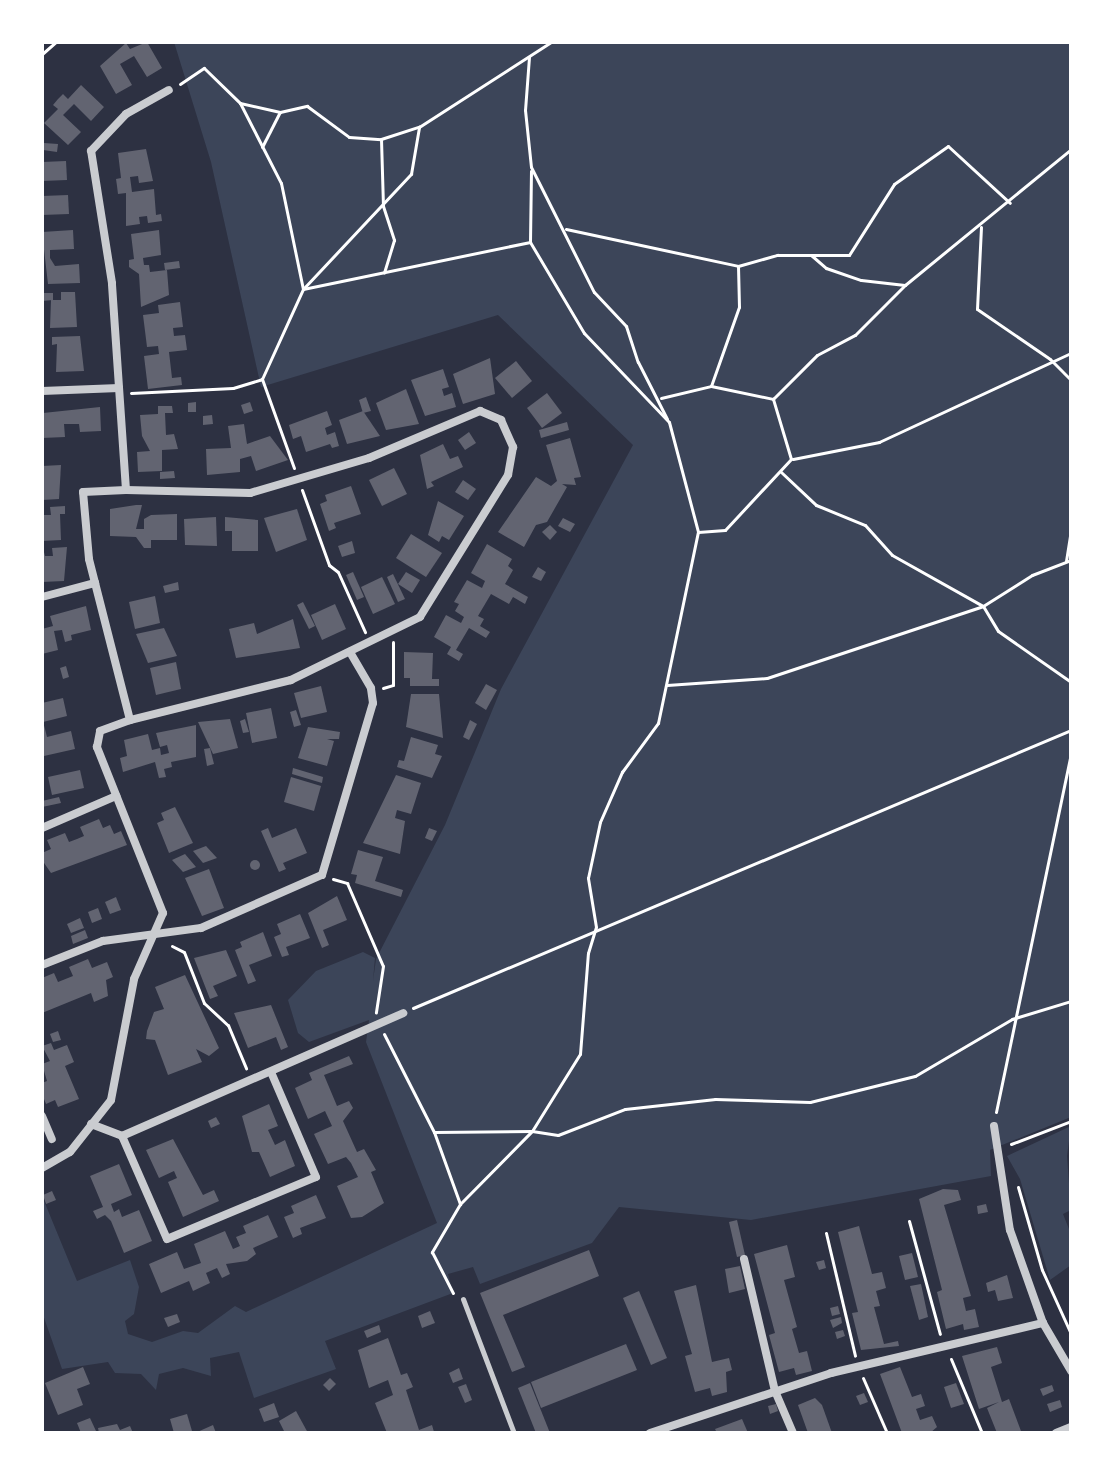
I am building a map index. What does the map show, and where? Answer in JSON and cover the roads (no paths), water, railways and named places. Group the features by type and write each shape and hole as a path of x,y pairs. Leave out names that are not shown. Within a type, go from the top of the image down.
{"street":[{"path":"126,490 112,283 91,151 126,114 169,90"},
{"path":"42,391 119,388"},
{"path":"42,1168 70,1152 117,1084 134,979 150,935 163,913 116,796 97,739 105,727 291,680 420,617 508,475 513,447 501,420 480,411 369,458 250,493 83,492 95,583 130,720"},
{"path":"42,597 95,583"},
{"path":"42,965 103,941 201,928 322,875 370,719 371,692 350,652"},
{"path":"42,828 116,796"},
{"path":"91,1124 122,1136 252,1082 403,1013"},
{"path":"122,1136 167,1239 316,1177 271,1072"},
{"path":"42,1116 52,1139"},
{"path":"994,1126 1010,1230 1043,1323 1070,1366"},
{"path":"744,1259 775,1391 793,1433"},
{"path":"650,1433 858,1366 1043,1323"},
{"path":"1056,1433 1071,1427"}],"lane":[{"path":"463,1299 514,1433"}]}
